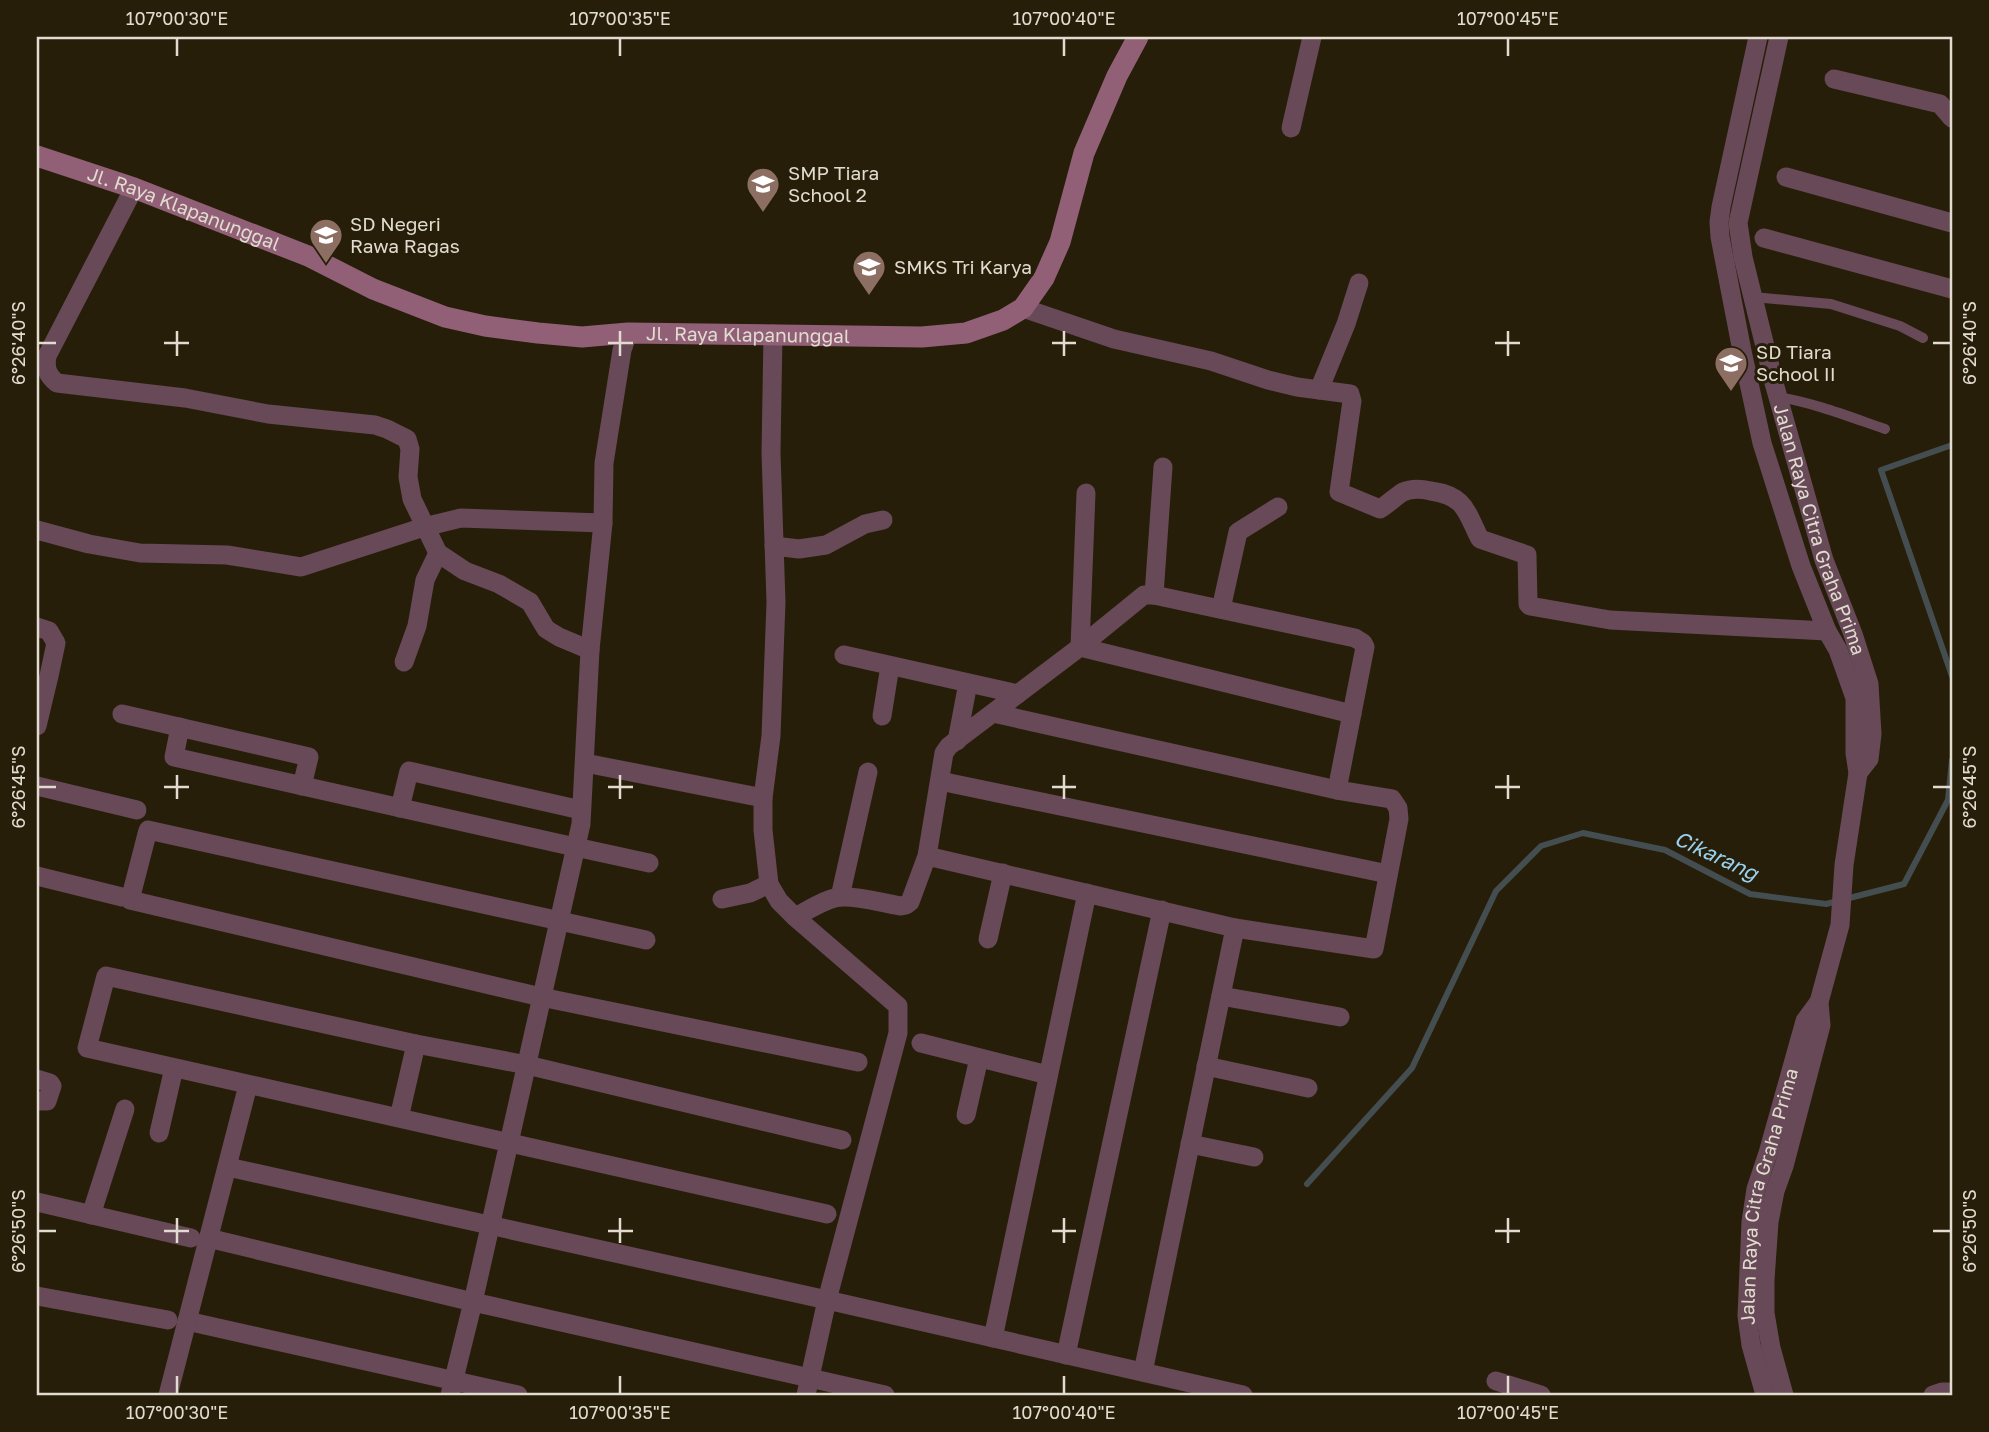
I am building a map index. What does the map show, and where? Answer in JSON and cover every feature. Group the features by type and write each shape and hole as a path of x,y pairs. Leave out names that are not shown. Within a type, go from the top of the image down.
{"street":[{"path":"1138,37 1117,76 1084,153 1060,242 1044,278 1023,309 1122,341 1211,362 1268,380 1349,393 1352,397 1339,492 1380,509 1410,490 1440,492 1458,499 1480,539 1527,556 1530,606 1610,621 1828,631"},
{"path":"1291,128 1312,37"},
{"name":"Jalan Raya Citra Graha Prima","path":"1759,37 1719,222 1762,443 1801,566 1838,650 1855,698 1855,753 1858,774 1844,865 1840,925 1819,1002 1821,1025 1775,1191 1769,1222 1765,1313 1777,1394"},
{"name":"Jalan Raya Citra Graha Prima","path":"1779,37 1738,223 1778,397 1824,561 1853,634 1869,684 1872,734 1869,759 1858,774"},
{"path":"1833,79 1940,104 1952,118"},
{"name":"Jl. Raya Klapanunggal","path":"37,156 134,188 307,256 373,289 444,317 485,326 582,337 628,333 922,337 966,333 1003,320 1023,309"},
{"path":"1786,177 1952,223"},
{"path":"57,383 49,377 47,356 134,188"},
{"path":"1764,238 1952,289"},
{"path":"1319,390 1346,324 1359,283"},
{"path":"452,1388 581,824 590,650 603,523 604,463 622,350 628,333"},
{"path":"773,334 771,453 776,602 771,736 763,798 764,844 769,884 779,901 795,917 898,1006 899,1018 898,1033 827,1300 808,1387"},
{"path":"1742,351 1765,344"},
{"path":"37,378 57,383 185,398 268,414 375,425 387,429 407,439 410,449 408,477 412,499 438,553 465,571 499,584 530,602 547,629 590,650"},
{"path":"1154,595 1163,467"},
{"path":"1080,647 1086,493"},
{"path":"1221,609 1238,532 1278,507"},
{"path":"37,530 89,544 140,553 227,555 302,567 424,527 461,518 603,523"},
{"path":"774,546 799,549 826,545 865,524 883,520"},
{"path":"404,662 417,626 425,580 438,553"},
{"path":"795,917 840,897 906,905 914,896 927,856 944,753 1144,595 1360,640 1365,647 1337,790"},
{"path":"37,627 49,631 55,643 37,726"},
{"path":"1080,647 1352,714"},
{"path":"844,655 1018,694"},
{"path":"882,716 890,666"},
{"path":"957,741 968,683"},
{"path":"927,856 1235,928 1374,949 1399,819 1398,808 1392,799 1337,790 993,713"},
{"path":"122,714 309,757 302,786"},
{"path":"180,727 174,757 649,863"},
{"path":"585,763 763,798"},
{"path":"401,808 409,771 581,810"},
{"path":"840,897 868,772"},
{"path":"940,781 1388,874"},
{"path":"37,786 137,810"},
{"path":"646,940 148,830 130,900 541,997 858,1062"},
{"path":"988,939 1003,873"},
{"path":"37,876 122,897"},
{"path":"723,899 750,893 769,884"},
{"path":"993,1338 1087,893"},
{"path":"1066,1355 1162,911"},
{"path":"1143,1372 1235,928"},
{"path":"827,1214 88,1048 106,976 416,1044 527,1065 842,1140"},
{"path":"1221,996 1340,1017"},
{"path":"921,1043 1048,1075"},
{"path":"399,1118 416,1044"},
{"path":"966,1115 979,1058"},
{"path":"1206,1066 1308,1088"},
{"path":"159,1133 174,1068"},
{"path":"37,1080 52,1086 47,1101 37,1101"},
{"path":"168,1395 178,1320 200,1238 228,1167 248,1084"},
{"path":"91,1215 124,1110"},
{"path":"1190,1144 1254,1157"},
{"path":"228,1167 1243,1395"},
{"path":"37,1202 473,1302 808,1387 885,1395"},
{"path":"37,1296 178,1320 452,1388 518,1395"},
{"path":"1496,1381 1541,1395"},
{"path":"1933,1395 1952,1392"}],"lane":[{"path":"1753,297 1831,304 1900,326 1923,338"},
{"path":"1778,397 1841,413 1885,429"}],"waterway":[{"name":"Cikarang","path":"1952,445 1881,470 1952,676"},
{"name":"Cikarang","path":"1307,1184 1412,1068 1496,891 1541,846 1583,833 1665,850 1750,894 1826,904 1904,884 1948,800 1952,760"}],"place":[{"name":"SMP Tiara School 2","path":"763,214"},
{"name":"SD Negeri Rawa Ragas","path":"326,265"},
{"name":"SMKS Tri Karya","path":"869,297"},
{"name":"SD Tiara School II","path":"1731,393"}]}
